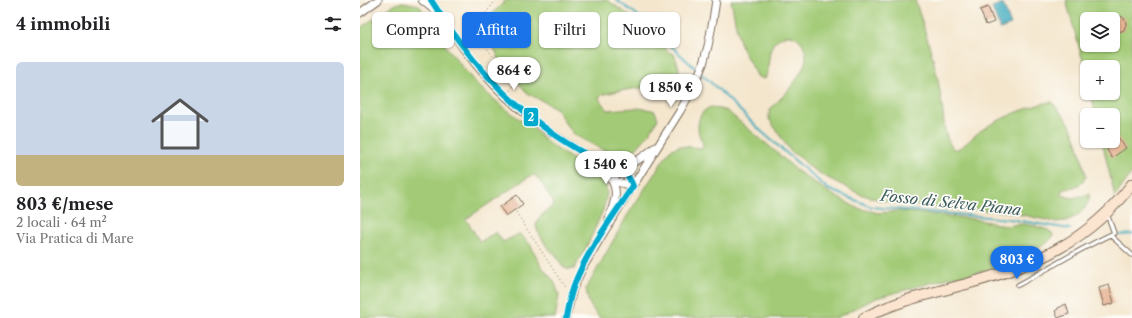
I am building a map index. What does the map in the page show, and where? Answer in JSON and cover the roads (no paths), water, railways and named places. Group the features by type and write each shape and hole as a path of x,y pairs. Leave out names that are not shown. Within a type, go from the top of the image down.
{"street":[{"path":"360,12 366,3 378,0"},
{"path":"422,0 435,12"},
{"path":"430,0 437,12"},
{"path":"566,318 575,283 582,269 683,106 696,81 703,64 711,32 716,0"},
{"path":"454,36 474,63 507,98 535,121 592,158 609,172 617,182 633,186"},
{"path":"592,158 614,164 630,164 642,158 659,143"},
{"path":"592,158 620,169 625,173 633,186"},
{"path":"592,158 608,174 616,192 615,202 607,227"},
{"path":"864,318 886,307 910,299 1006,272 1036,261 1078,236 1107,213 1132,184"}],"lane":[{"path":"1018,285 1047,270 1092,243 1114,233 1107,213"},
{"path":"1110,235 1132,255"}],"water":[{"path":"1003,4 1011,25 1000,29 992,8"}],"waterway":[{"name":"Fosso di Selva Piana","path":"616,0 636,14 719,90 762,132 828,189 872,207 1009,219 1070,229"},
{"name":"Fosso di Selva Piana","path":"1120,235 1132,234"}]}
